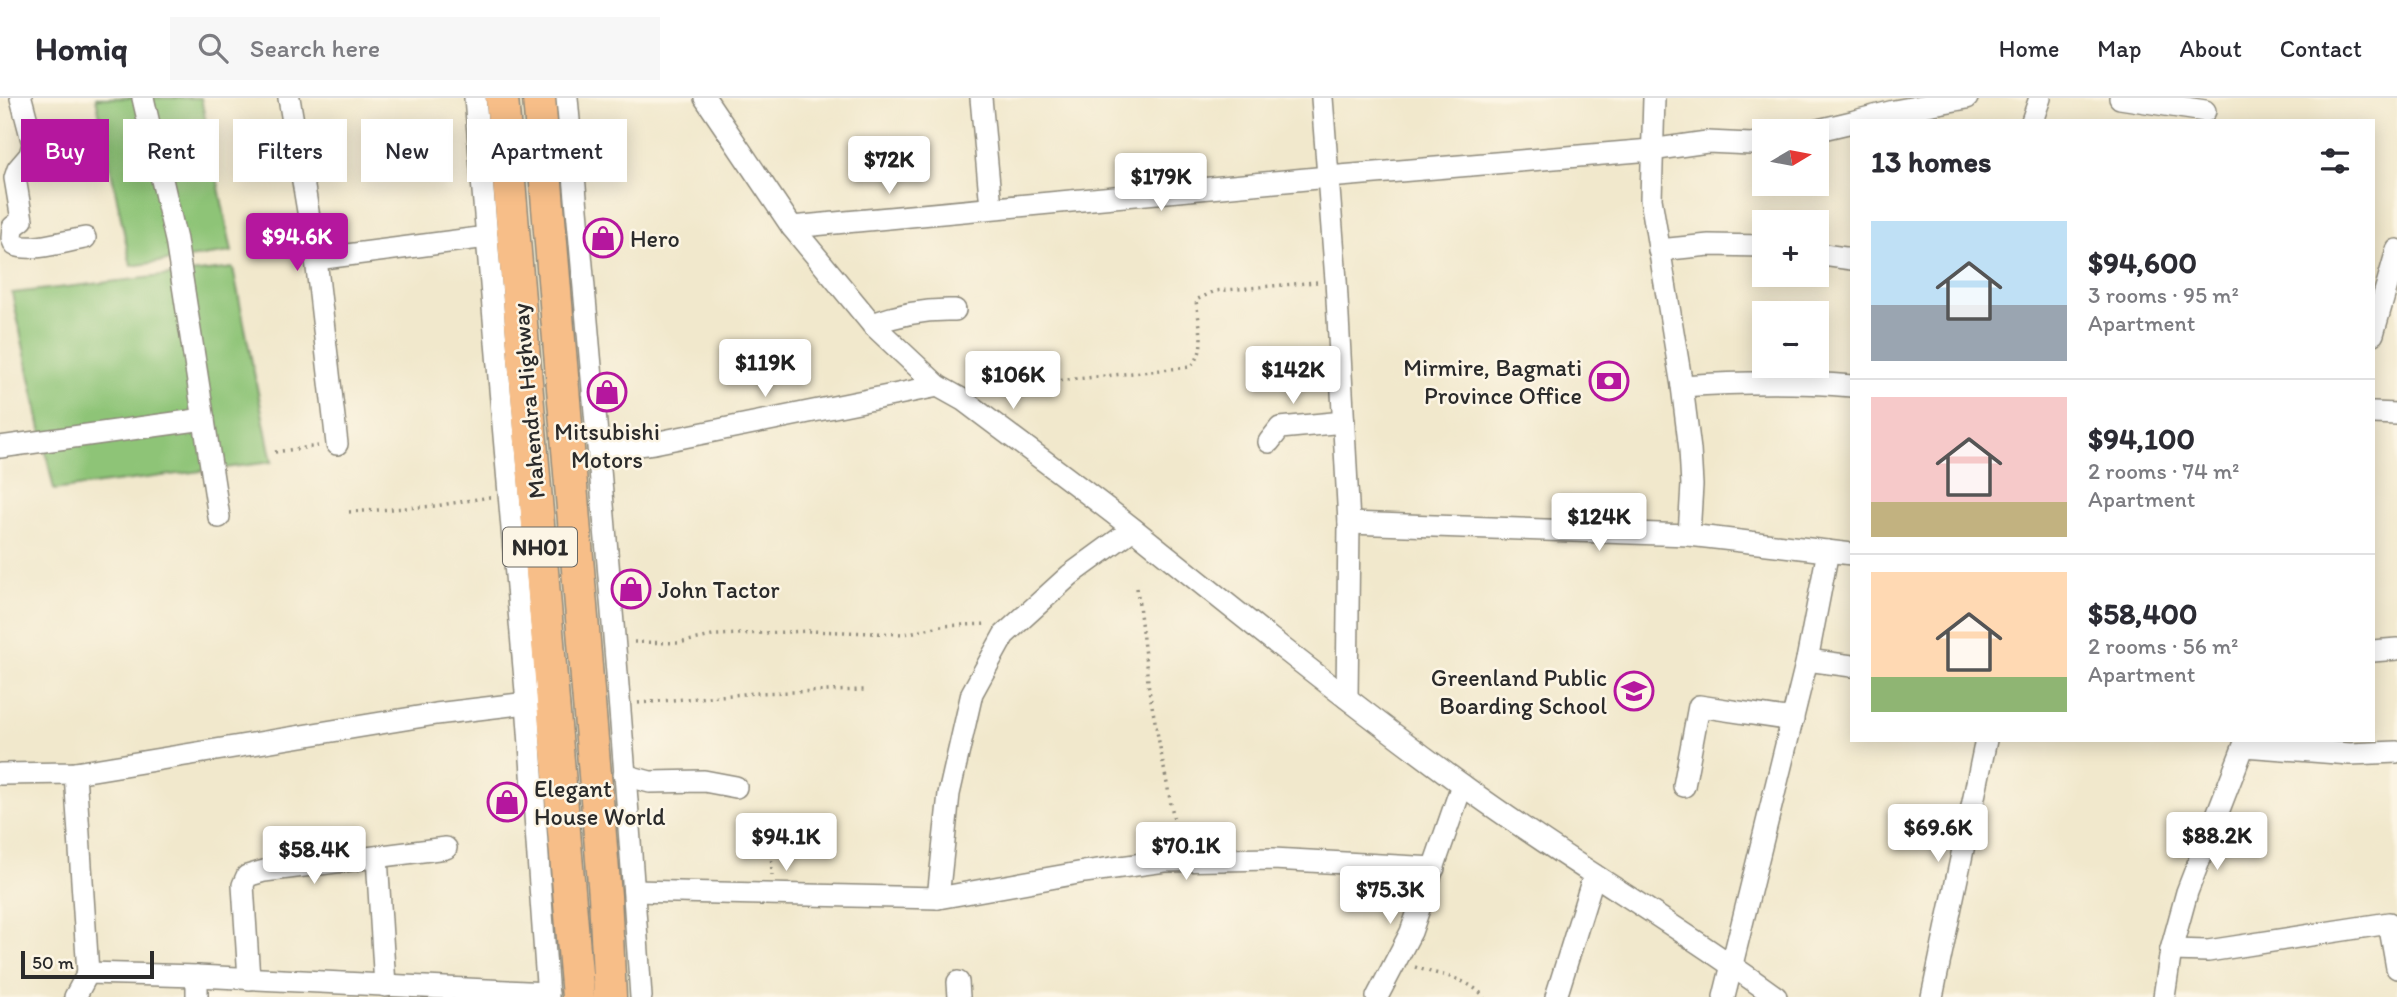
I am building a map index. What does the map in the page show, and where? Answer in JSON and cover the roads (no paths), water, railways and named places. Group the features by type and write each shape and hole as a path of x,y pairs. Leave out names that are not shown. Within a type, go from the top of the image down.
{"highway":[{"name":"Mahendra Highway","path":"502,98 558,996"},
{"name":"Mahendra Highway","path":"539,98 605,897 610,997"}],"street":[{"path":"21,98 33,144 30,155 18,169 15,178 22,220 13,227 12,238 15,245 22,248 85,239"},
{"path":"143,98 176,240 219,517"},
{"path":"289,98 316,258 337,444"},
{"path":"88,973 197,986 249,979 558,996 527,704 475,98"},
{"path":"567,98 599,450 641,997"},
{"path":"705,98 792,227 872,324 938,386 963,400 1133,529 1462,785 1732,964 1776,997"},
{"path":"981,98 991,207"},
{"path":"1322,98 1336,280 1349,523 1347,698"},
{"path":"1654,98 1651,199 1682,386 1691,473 1689,536"},
{"path":"1861,119 1967,98"},
{"path":"2033,119 2040,98"},
{"path":"2120,98 2205,110"},
{"path":"1829,127 1850,122"},
{"path":"792,227 991,207 1651,150 1707,142 1752,144"},
{"path":"316,258 487,237"},
{"path":"1659,250 1709,245 1752,246"},
{"path":"1829,256 1850,259"},
{"path":"2375,323 2387,259"},
{"path":"872,324 929,309 955,310"},
{"path":"1682,386 1747,381 1850,386"},
{"path":"599,450 654,443 938,386"},
{"path":"2375,413 2397,414"},
{"path":"0,447 204,419"},
{"path":"1269,442 1280,428 1343,422"},
{"path":"1349,523 1689,536 1850,554"},
{"path":"938,898 949,794 972,693 1004,635 1070,575 1133,529"},
{"path":"1724,997 1807,660 1828,551"},
{"path":"2375,651 2397,649"},
{"path":"1807,660 1850,666"},
{"path":"0,774 75,773 436,714 527,704"},
{"path":"1684,786 1699,706 1793,720"},
{"path":"1932,997 1986,742"},
{"path":"2164,997 2171,950 2187,892 2245,743 2350,754 2397,752"},
{"path":"75,773 88,973 75,997"},
{"path":"624,775 650,782 704,781 736,787"},
{"path":"1377,997 1411,932 1462,785"},
{"path":"249,979 243,885 247,876 264,871 446,848"},
{"path":"377,857 385,986"},
{"path":"634,891 938,898 1084,872 1180,861 1273,859 1434,867"},
{"path":"1556,997 1594,875"},
{"path":"2171,950 2208,951 2393,922 2397,968"}],"place":[{"name":"Hero","path":"603,238"},
{"name":"Mirmire, Bagmati Province Office","path":"1609,381"},
{"name":"Mitsubishi Motors","path":"607,392"},
{"name":"John Tactor","path":"631,589"},
{"name":"Greenland Public Boarding School","path":"1634,691"},
{"name":"Elegant House World","path":"507,802"}]}
